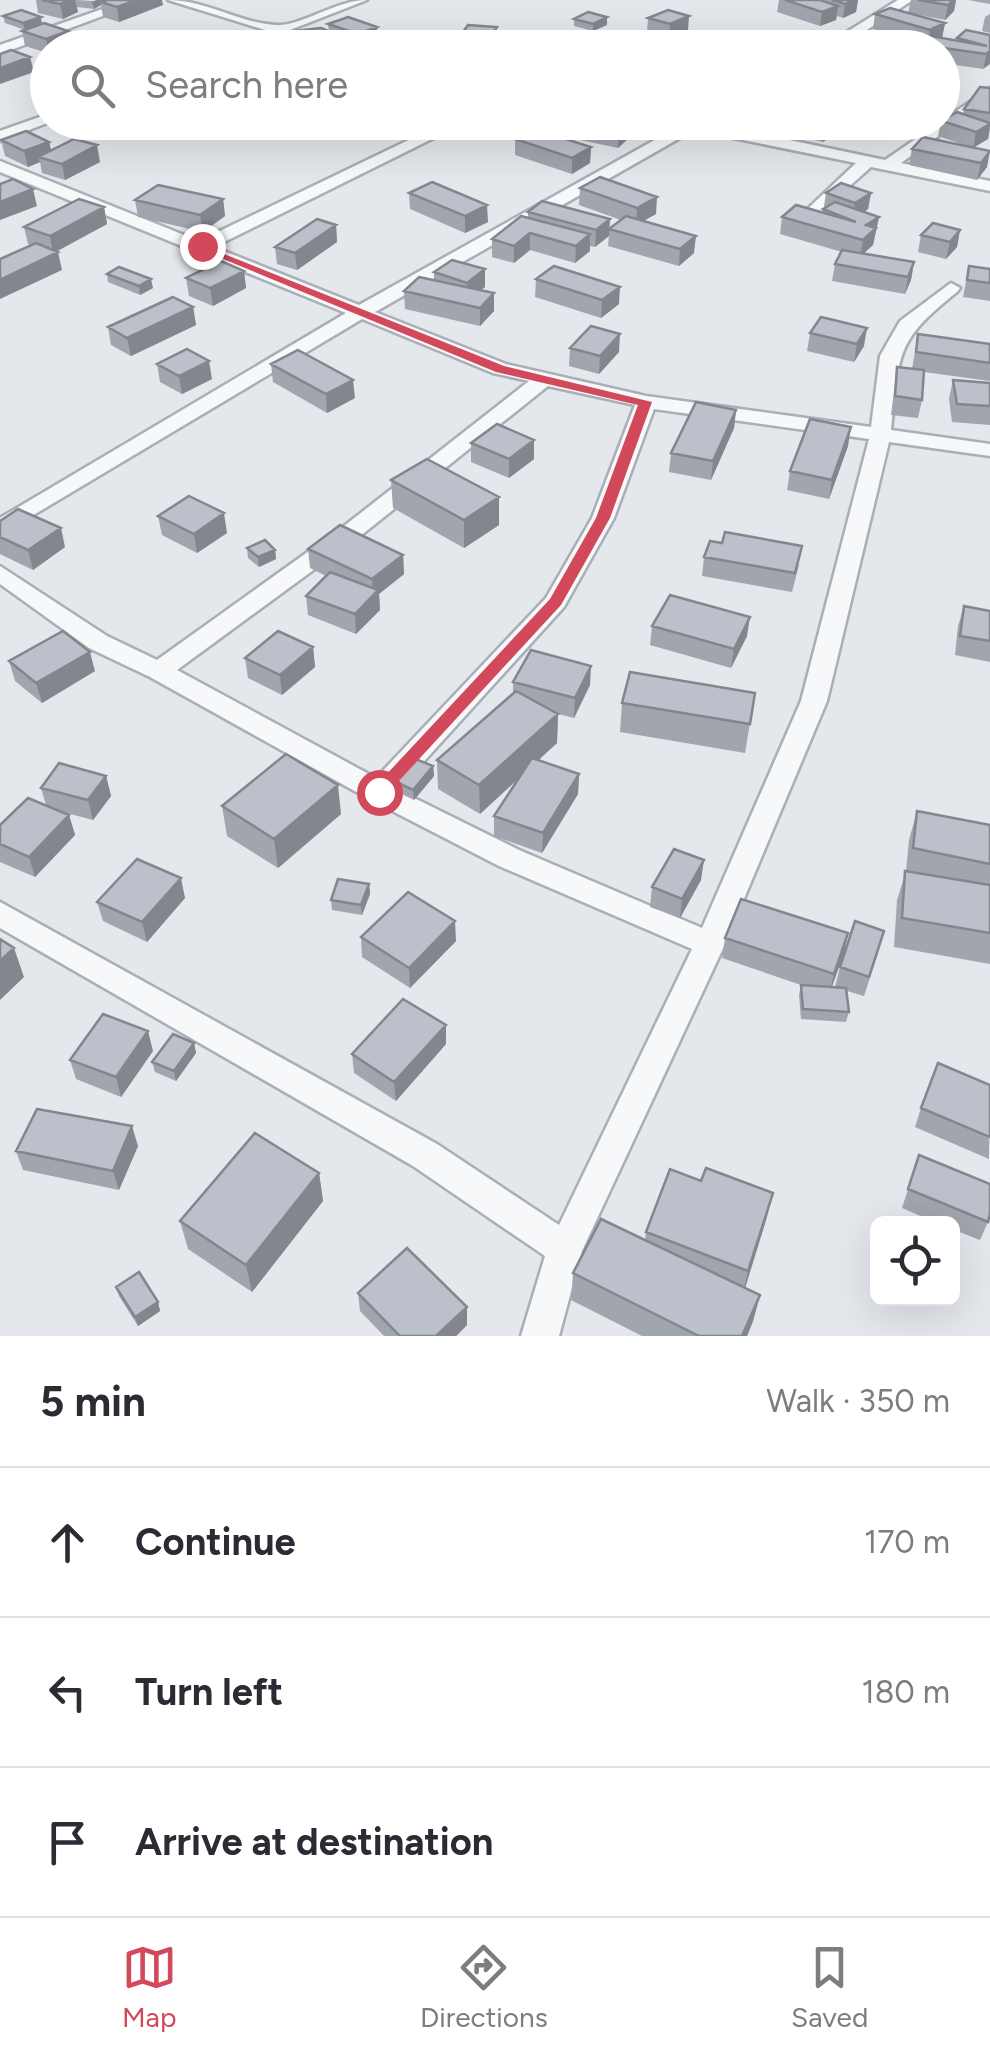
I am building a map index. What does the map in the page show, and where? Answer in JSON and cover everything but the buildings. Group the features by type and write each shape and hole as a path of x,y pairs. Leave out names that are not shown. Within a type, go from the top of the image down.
{"street":[{"path":"56,30 140,0"},
{"path":"174,0 279,30 361,0"},
{"path":"858,30 907,0"},
{"path":"0,50 30,39"},
{"path":"960,114 990,92"},
{"path":"0,114 24,127"},
{"path":"0,136 30,125"},
{"path":"202,246 422,140"},
{"path":"0,528 660,140"},
{"path":"763,140 990,186"},
{"path":"887,166 923,140"},
{"path":"806,220 867,162"},
{"path":"0,166 500,369 646,402 990,450"},
{"path":"540,1336 565,1248 710,944 814,701 880,436 890,356 908,322 951,288"},
{"path":"159,671 356,528 544,379"},
{"path":"456,712 556,602 603,518 646,402"},
{"path":"0,574 98,642 159,671 379,792 509,858 710,944"},
{"path":"379,792 525,642"},
{"path":"0,914 425,1154 565,1248"}],"route":[{"path":"202,246 500,369 646,402 603,518 556,602 379,792"}]}
